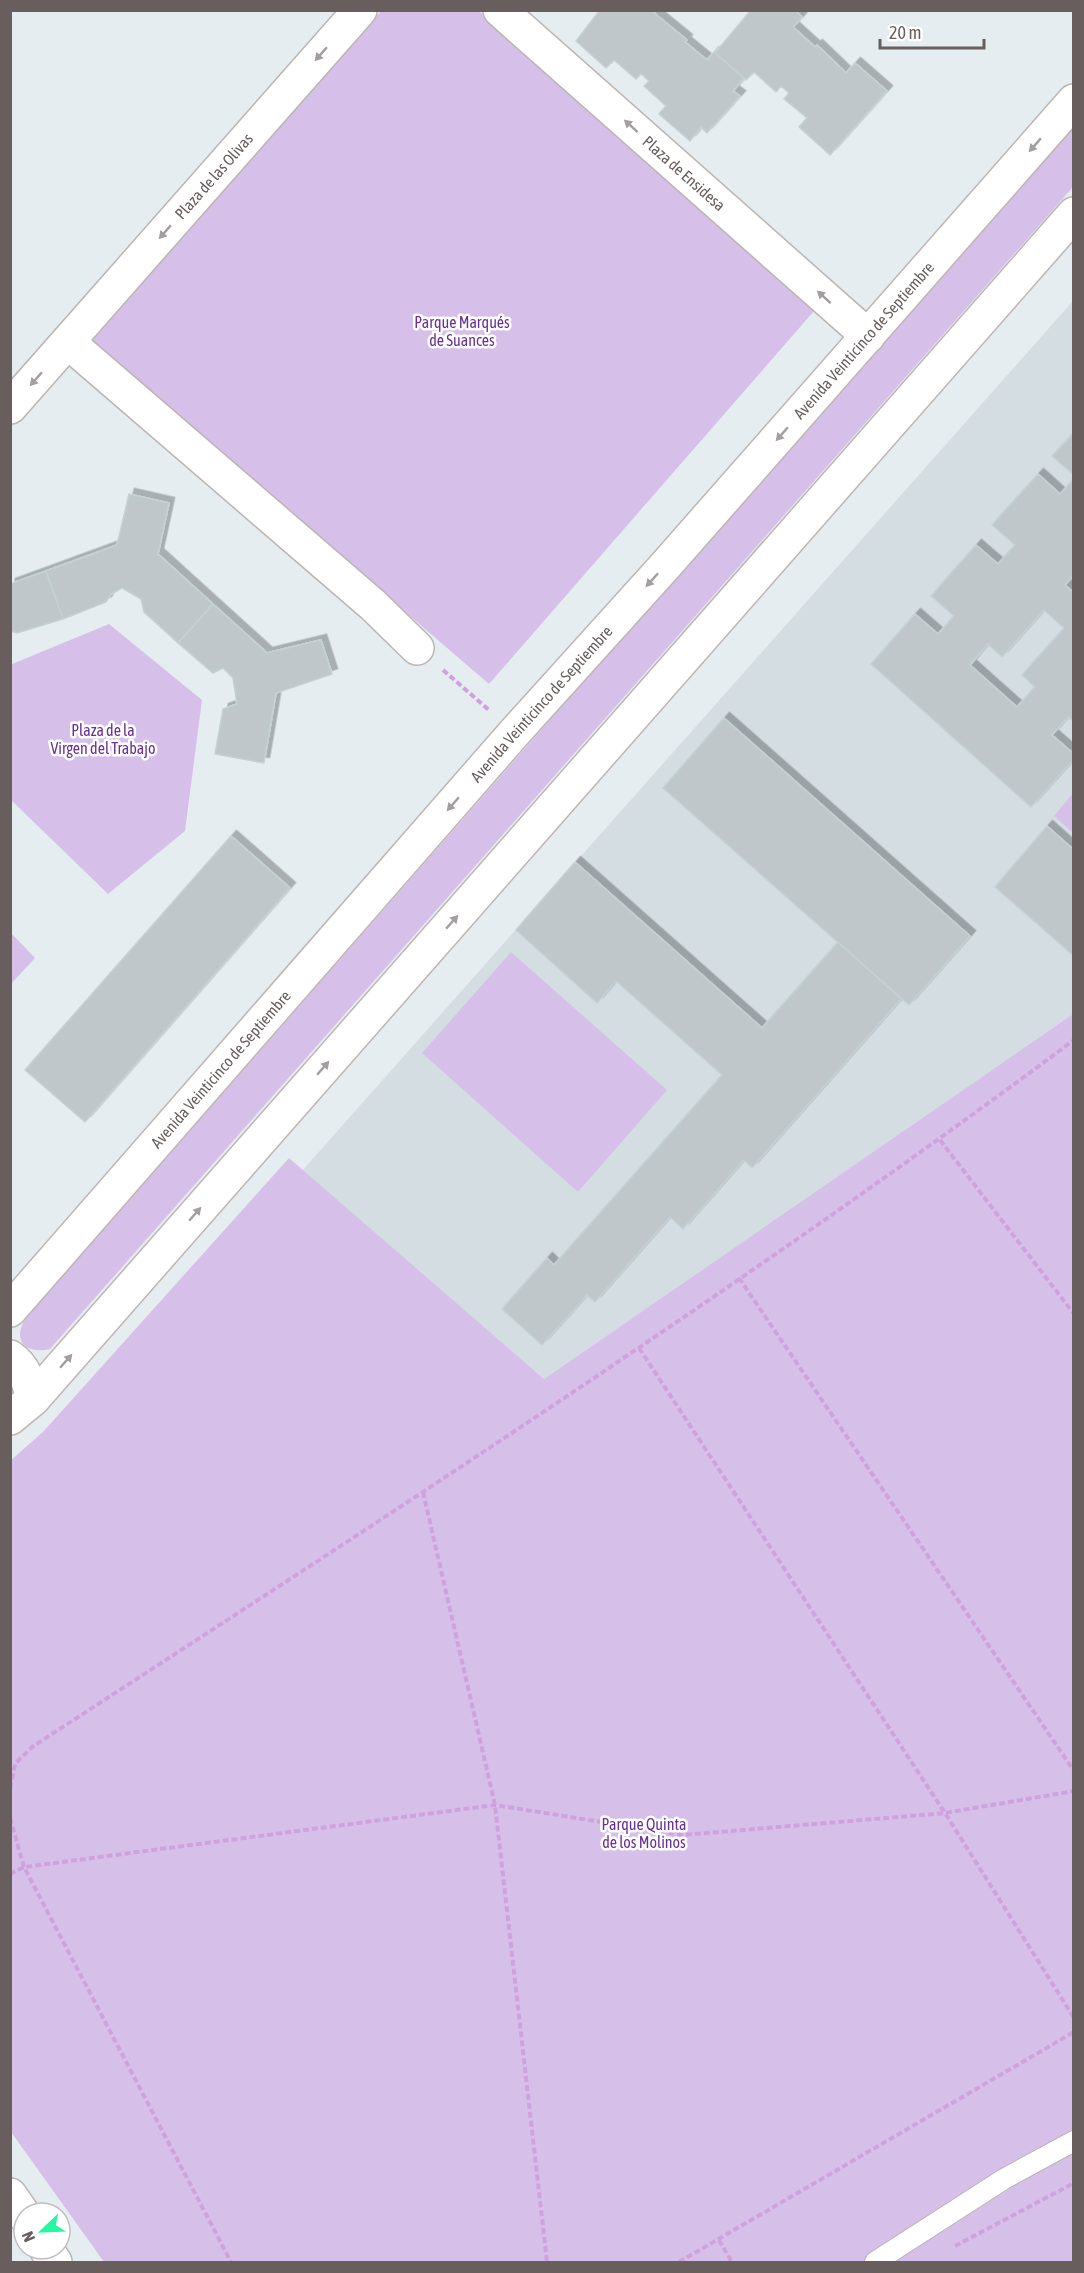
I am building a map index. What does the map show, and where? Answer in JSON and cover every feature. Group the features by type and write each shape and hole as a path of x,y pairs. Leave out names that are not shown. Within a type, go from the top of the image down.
{"main road":[{"name":"Plaza de las Olivas","path":"10,407 360,10"},
{"name":"Plaza de Ensidesa","path":"500,10 868,336"},
{"name":"Avenida Veinticinco de Septiembre","path":"10,1310 515,732 1074,101"},
{"path":"22,1408 1074,214"},
{"path":"68,342 373,605 417,648"},
{"path":"10,1357 16,1361 28,1378 22,1408"}],"lane":[{"path":"875,2262 1004,2179 1074,2140"}],"path":[{"path":"417,648 515,732"},
{"path":"10,1788 15,1764 32,1747 639,1348 940,1140 1074,1040"},
{"path":"940,1140 1074,1314"},
{"path":"739,1278 1074,1770"},
{"path":"639,1348 945,1814 1074,2018"},
{"path":"423,1492 495,1806 547,2262"},
{"path":"10,1874 24,1867 495,1806 683,1835 945,1814 1074,1791"},
{"path":"10,1818 24,1867 231,2262"},
{"path":"679,2262 1074,2032"},
{"path":"954,2247 1074,2183"},
{"path":"719,2240 732,2262"}],"shaded area":[{"path":"1073,301 1073,1014 544,1379 302,1171"}],"green space":[{"name":"Parque Marqués de Suances","path":"382,10 479,11 814,311 489,684 91,342"},
{"path":"1073,123 1073,187 50,1349 35,1350 25,1346 21,1341 21,1329 31,1311"},
{"name":"Plaza de la Virgen del Trabajo","path":"109,624 202,700 185,831 108,894 11,800 10,671 12,664"},
{"path":"1073,793 1073,833 1054,816"},
{"path":"11,933 35,958 10,984"},
{"path":"511,952 667,1090 578,1192 422,1053"},
{"name":"Parque Quinta de los Molinos","path":"1073,1014 1073,2262 104,2262 72,2217 72,2201 60,2201 11,2132 10,1461 43,1432 289,1158 544,1379"}],"building":[{"path":"600,10 657,10 654,13 707,60 714,52 744,78 733,91 740,96 707,133 701,127 690,141 659,114 666,106 644,86 649,81 641,74 636,79 614,60 606,68 576,41"},
{"path":"751,10 795,10 802,17 793,27 815,47 817,45 846,73 855,63 887,91 830,155 799,127 807,118 784,99 789,93 781,86 776,92 754,72 746,80 715,53"},
{"path":"1074,433 1074,475 1052,456"},
{"path":"1038,474 1060,494 1074,479 1074,575 1065,585 1074,593 1074,722 1068,717 1052,735 1074,754 1074,759 1031,807 871,664 915,614 938,634 954,616 931,596 976,545 998,564 1015,545 992,525","holes":["1044,610 1064,628 1022,675 1035,687 1017,707 970,665 988,644 1002,657"]},
{"path":"129,494 169,503 158,554 213,604 178,643 144,612 141,599 122,588 111,594 106,602 63,619 46,571 117,545"},
{"path":"46,571 63,619 17,633 10,631 10,584"},
{"path":"213,604 267,653 321,640 332,674 276,693 264,763 215,754 223,709 237,704 233,678 223,668 213,673 178,643"},
{"path":"724,718 970,936 909,1005 663,788"},
{"path":"1047,826 1074,850 1074,956 995,887"},
{"path":"231,836 290,888 85,1122 25,1070"},
{"path":"575,862 762,1028 838,942 901,999 752,1168 744,1160 683,1229 670,1217 595,1302 587,1295 542,1345 502,1309 547,1258 554,1265 722,1075 616,981 597,1003 516,930"}]}
